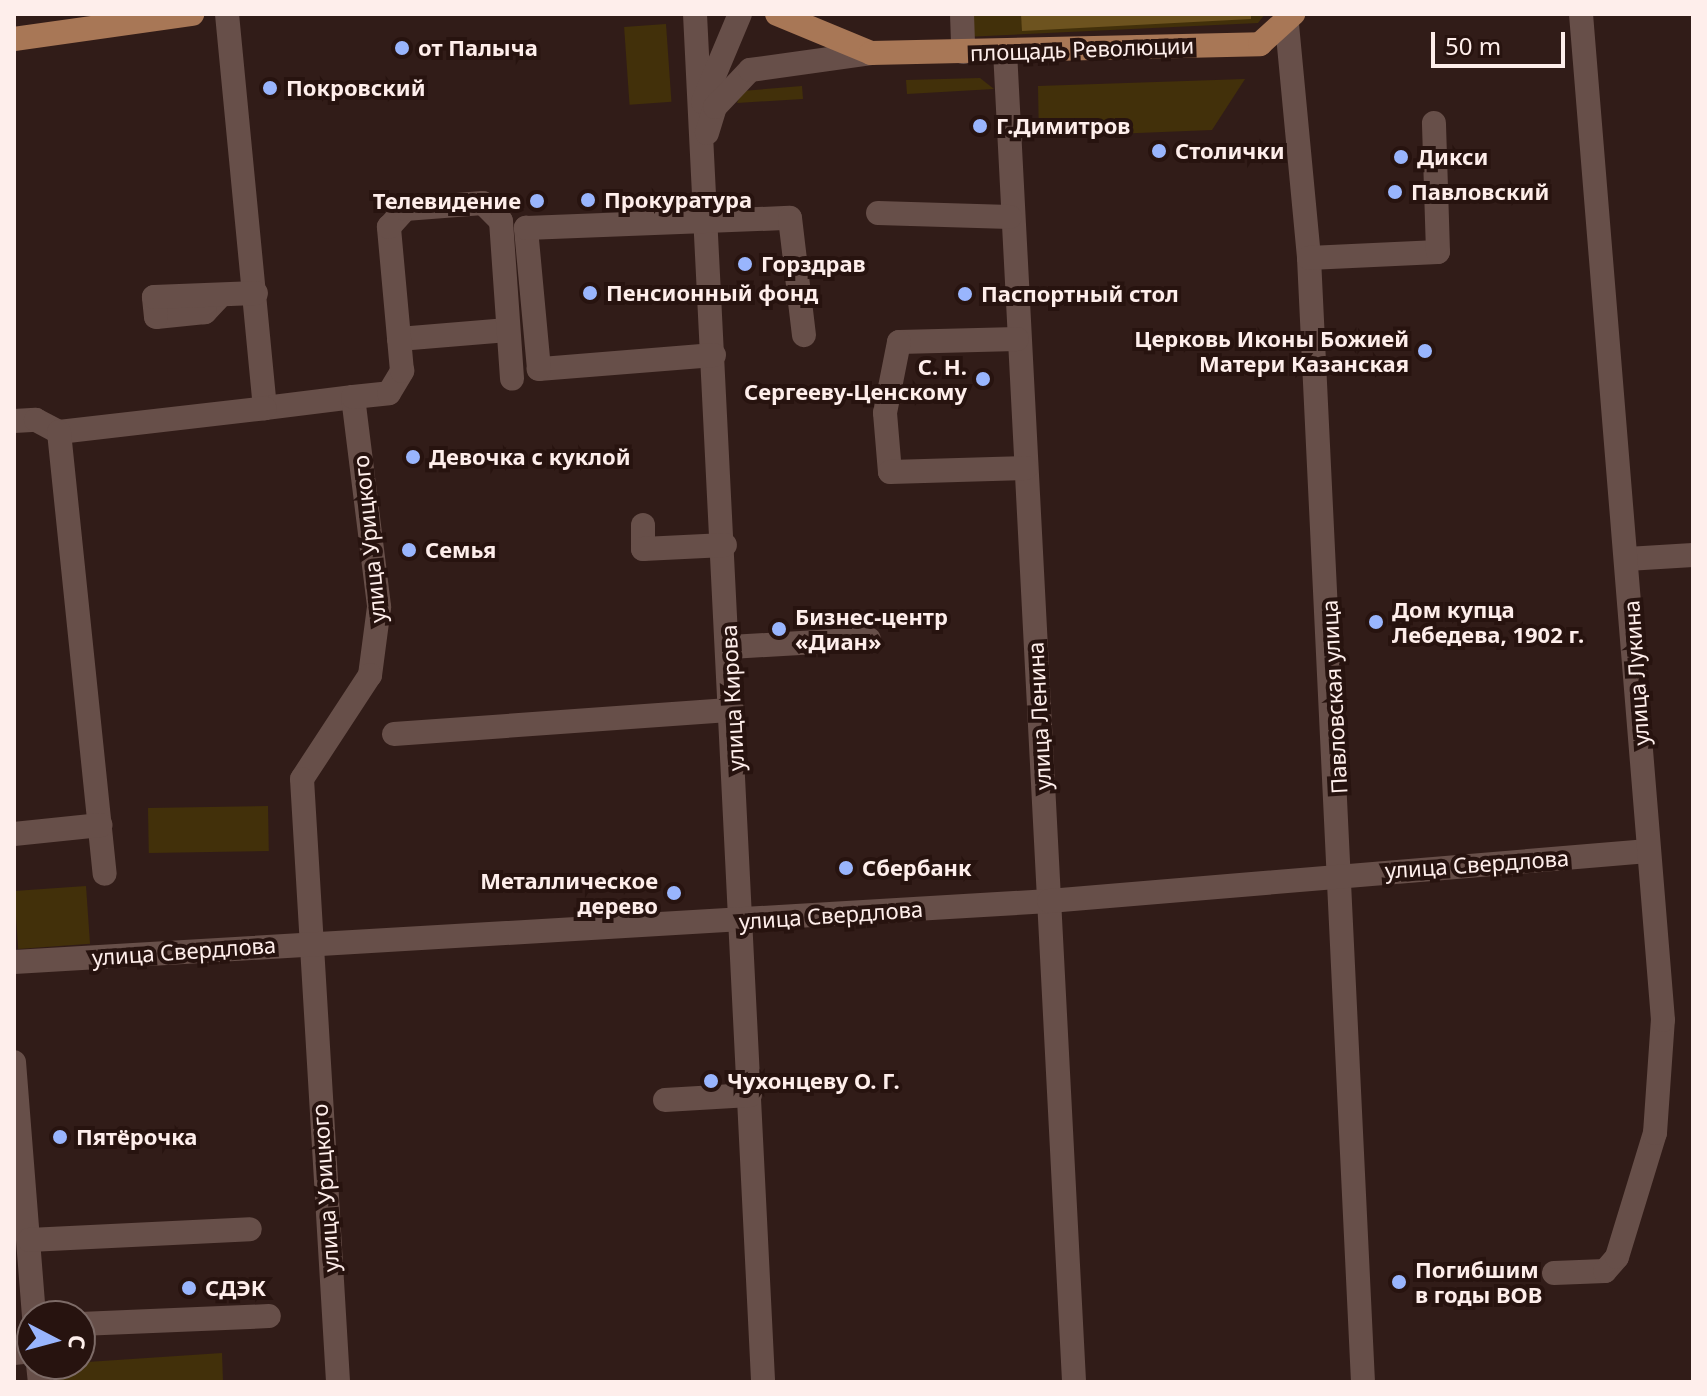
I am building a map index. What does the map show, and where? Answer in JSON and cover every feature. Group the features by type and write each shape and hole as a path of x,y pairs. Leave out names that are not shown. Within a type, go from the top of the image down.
{"main road":[{"path":"14,39 192,14"},
{"name":"площадь Революции","path":"777,14 871,53 1260,44 1289,17"}],"street":[{"path":"227,14 265,408"},
{"name":"улица Кирова","path":"695,14 725,545 763,1382"},
{"path":"701,108 740,14"},
{"path":"815,14 831,37"},
{"path":"962,14 963,52"},
{"name":"улица Лукина","path":"1554,1273 1605,1271 1617,1257 1655,1133 1663,1020 1581,14"},
{"name":"Павловская улица","path":"1289,17 1309,258 1343,874 1363,1382"},
{"name":"улица Ленина","path":"1005,51 1010,217 1074,1382"},
{"name":"площадь Революции","path":"702,150 715,107 750,70 871,53"},
{"path":"1309,258 1438,252 1434,123"},
{"path":"14,421 36,420 59,432 389,393 402,371 389,227 405,209 483,203 501,221 512,379"},
{"path":"878,213 1010,217"},
{"path":"714,355 539,369 526,228 706,220 793,220 804,335"},
{"path":"219,297 256,293"},
{"path":"399,339 508,330"},
{"path":"1017,339 899,342 885,413 890,472 1026,468"},
{"name":"улица Урицкого","path":"338,1382 309,943 302,779 370,675 379,642 353,397"},
{"path":"59,432 105,874"},
{"path":"643,525 643,549 725,545"},
{"path":"1627,559 1693,555"},
{"path":"730,647 869,639"},
{"path":"394,734 732,710"},
{"path":"14,834 101,825"},
{"name":"улица Свердлова","path":"14,962 1049,901 1343,874 1648,851"},
{"path":"14,1065 29,1240 23,1288"},
{"path":"665,1100 750,1095"},
{"path":"29,1240 250,1229"},
{"path":"96,1323 269,1316"}],"shaded area":[{"path":"964,14 1265,14 1258,23 964,37"},
{"path":"1021,14 1251,14 1251,19 1022,31"},
{"path":"666,24 671,102 630,105 624,27"},
{"path":"980,78 994,89 907,94 906,80"},
{"path":"1245,79 1212,130 1039,137 1038,86"},
{"path":"802,86 803,99 737,103 742,91"},
{"path":"268,806 269,851 149,853 148,808"},
{"path":"86,886 90,944 18,949 14,891"},
{"path":"222,1353 223,1382 58,1382 96,1380 96,1361"}],"place":[{"name":"от Палыча","path":"402,48"},
{"name":"Покровский","path":"270,88"},
{"name":"Г.Димитров","path":"980,126"},
{"name":"Столички","path":"1159,151"},
{"name":"Дикси","path":"1401,157"},
{"name":"Павловский","path":"1395,192"},
{"name":"Прокуратура","path":"588,200"},
{"name":"Телевидение","path":"537,201"},
{"name":"Горздрав","path":"745,264"},
{"name":"Пенсионный фонд","path":"590,293"},
{"name":"Паспортный стол","path":"965,294"},
{"name":"Церковь Иконы Божией Матери Казанская","path":"1425,351"},
{"name":"С. Н. Сергееву-Ценскому","path":"983,379"},
{"name":"Девочка с куклой","path":"413,457"},
{"name":"Семья","path":"409,550"},
{"name":"Дом купца Лебедева, 1902 г.","path":"1376,622"},
{"name":"Бизнес-центр «Диан»","path":"779,629"},
{"name":"Сбербанк","path":"846,868"},
{"name":"Металлическое дерево","path":"674,893"},
{"name":"Чухонцеву О. Г.","path":"711,1081"},
{"name":"Пятёрочка","path":"60,1137"},
{"name":"Погибшим в годы ВОВ","path":"1399,1282"},
{"name":"СДЭК","path":"189,1288"}]}
